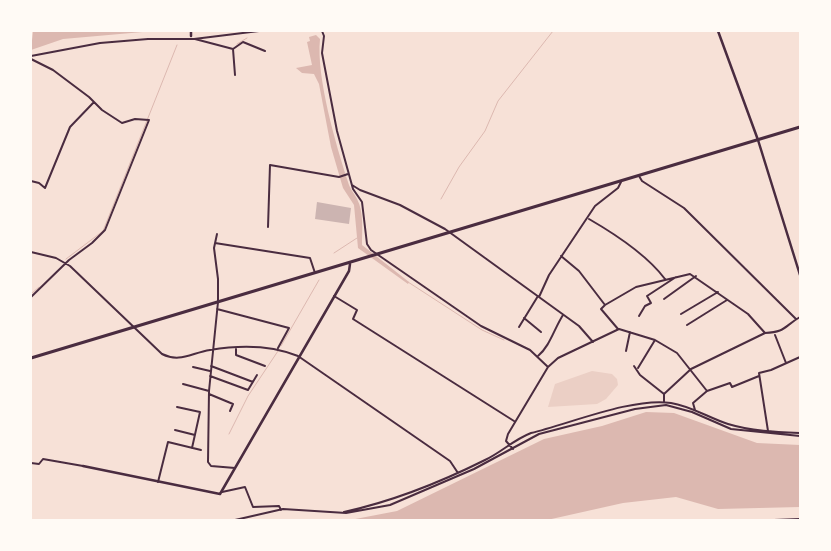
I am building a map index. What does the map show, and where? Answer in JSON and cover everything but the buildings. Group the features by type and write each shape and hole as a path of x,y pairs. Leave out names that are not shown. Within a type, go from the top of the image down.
{"main road":[{"path":"31,358 800,128"}],"street":[{"path":"191,31 191,36 194,39 233,49 243,42 264,51"},
{"path":"31,58 100,43 148,39 194,39 259,31"},
{"path":"322,31 324,36 322,53 334,114 348,174 362,202 367,244 371,250 481,326 538,356 548,368"},
{"path":"718,31 758,140 800,275"},
{"path":"233,49 235,75"},
{"path":"31,58 53,70 122,122 135,119 149,120 106,230 65,263 31,297"},
{"path":"31,182 38,183 45,188 47,186 70,128 94,102"},
{"path":"268,227 270,165 339,177 348,174"},
{"path":"639,176 642,182 684,208 796,319"},
{"path":"519,327 539,297 549,275 561,256 596,206 618,188 621,182"},
{"path":"352,185 360,190 400,205 451,233 579,326 594,342"},
{"path":"588,218 631,248 658,270 665,279"},
{"path":"217,234 215,243 218,302 210,371 208,462 211,466 235,468"},
{"path":"215,243 310,258 316,273"},
{"path":"31,252 37,252 65,263 132,328 162,354 176,359 212,349 278,348 298,356 450,461 458,473"},
{"path":"561,256 579,271 605,305"},
{"path":"221,493 349,270 350,264"},
{"path":"707,391 677,353 654,340 618,329 601,309 628,290 685,274 696,276 748,314 765,333"},
{"path":"638,316 645,306 651,302 647,296 678,276"},
{"path":"664,299 696,276"},
{"path":"681,314 718,292"},
{"path":"334,295 357,310 353,318 514,421"},
{"path":"687,325 727,300"},
{"path":"217,309 289,328 278,348"},
{"path":"538,356 546,347 554,328 563,315"},
{"path":"664,402 664,394 691,369 765,333 776,334 800,317"},
{"path":"524,318 541,332"},
{"path":"514,449 506,441 508,434 514,421 548,368 558,358 618,329"},
{"path":"626,351 630,332"},
{"path":"776,334 786,363"},
{"path":"638,369 654,340"},
{"path":"236,348 236,354 265,366"},
{"path":"768,431 759,373 800,357"},
{"path":"211,366 253,382"},
{"path":"634,366 638,369 640,375 664,394"},
{"path":"193,367 210,371"},
{"path":"210,376 248,390 257,375"},
{"path":"696,410 693,403 707,391 730,383 732,387 760,376"},
{"path":"183,384 209,392 233,404 230,411"},
{"path":"339,514 399,498 458,473 500,452 508,444 531,433 645,404 664,402 696,410 728,424 775,433"},
{"path":"235,520 281,510 339,514 390,505 441,485 514,449 539,434 635,409 666,406 692,412 731,429 800,435"},
{"path":"177,407 200,412 192,448"},
{"path":"175,430 195,435"},
{"path":"158,482 168,442 201,450"},
{"path":"31,463 39,464 43,459 83,466 216,496 245,487 253,507 279,506 281,510"},
{"path":"774,520 800,519"}],"shaded area":[{"path":"33,31 154,31 63,39 31,50"},
{"path":"316,35 320,39 321,72 333,131 349,184 361,209 362,245 409,282 408,284 358,248 354,205 343,188 331,147 319,84 314,74 302,73 296,68 312,65 307,42 310,41 309,37"},
{"path":"592,371 612,374 617,379 618,385 606,399 597,404 548,407 555,384"},
{"path":"646,412 674,413 757,443 800,445 800,507 718,509 676,497 623,503 547,520 350,520 397,511 544,439 602,426"}],"waterway":[{"path":"441,199 459,167 485,131 498,101 553,31"},
{"path":"237,44 247,38"},
{"path":"66,259 103,231 177,45"},
{"path":"334,253 357,238"},
{"path":"281,346 319,280"},
{"path":"408,282 482,330 504,340"},
{"path":"31,294 39,287"},
{"path":"229,434 248,396 278,351"}]}
